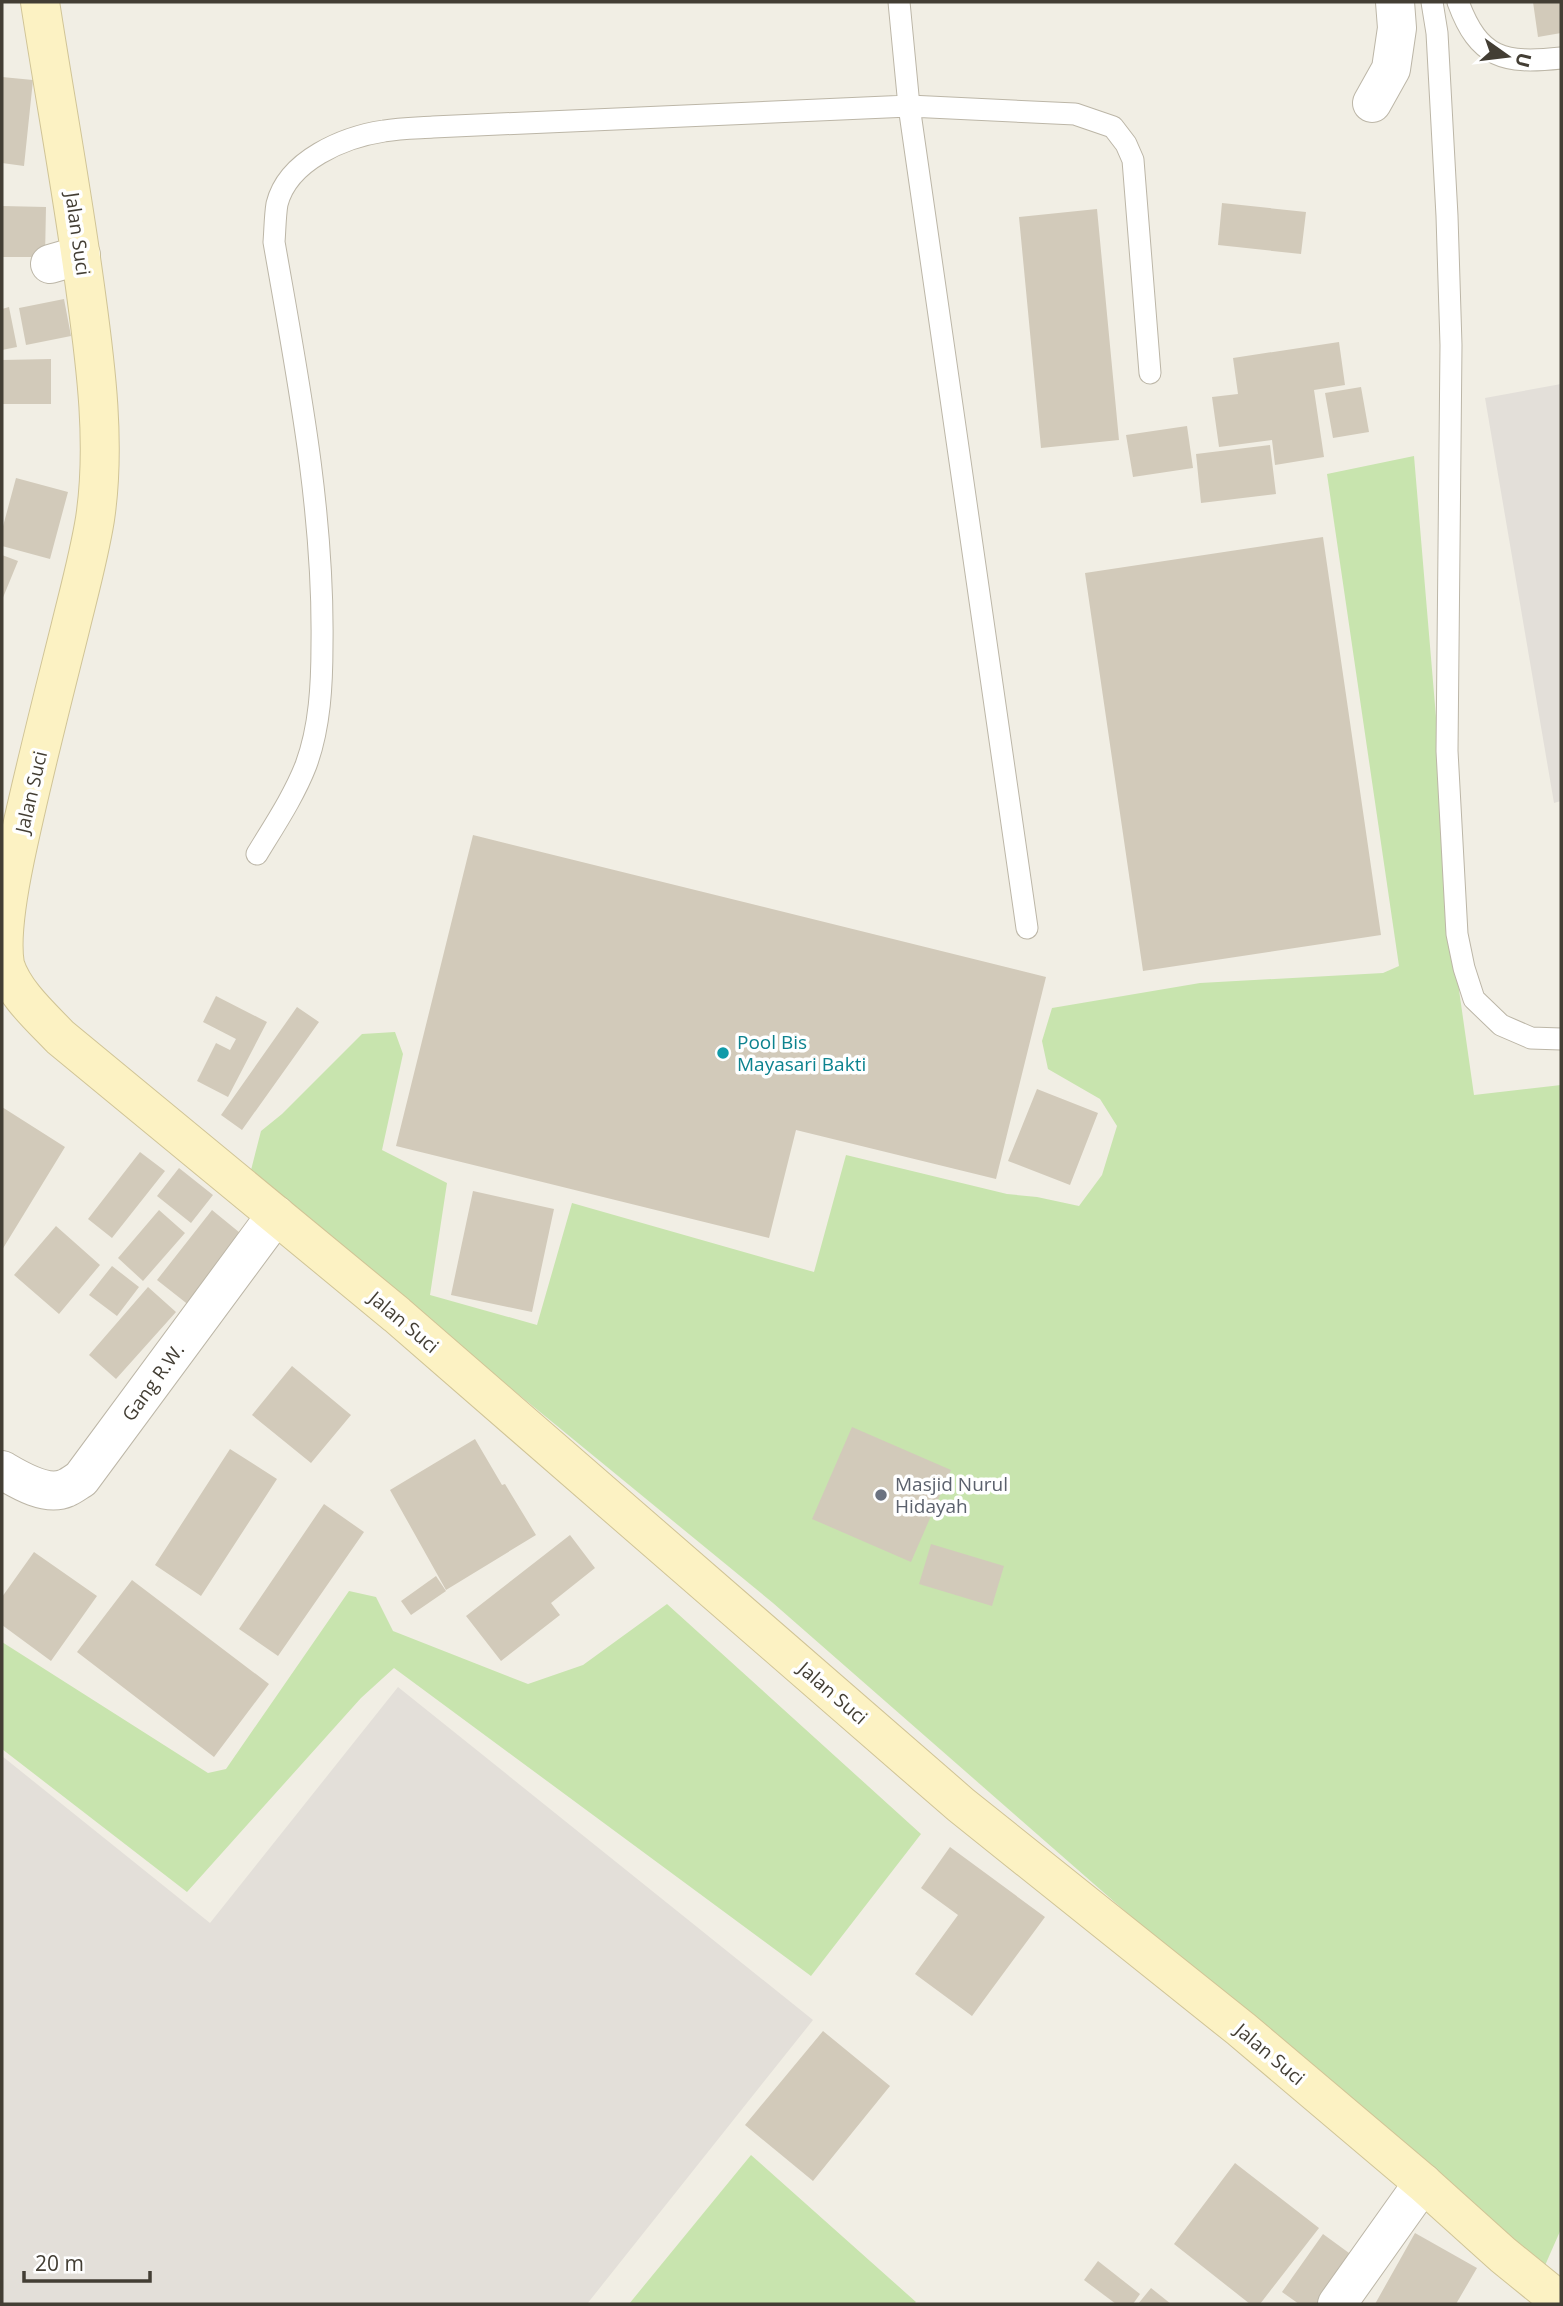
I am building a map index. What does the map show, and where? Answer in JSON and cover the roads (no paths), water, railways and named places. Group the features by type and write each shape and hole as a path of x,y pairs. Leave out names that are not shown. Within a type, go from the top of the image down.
{"street":[{"name":"Jalan Suci","path":"40,2 65,259 93,348 99,468 95,518 9,887 2,937 4,964 15,987 60,1037 500,1403 961,1805 1241,2029 1561,2302"},
{"path":"1372,103 1391,69 1398,28 1395,2"},
{"name":"Gang R.W.","path":"2,1470 47,1490 64,1489 81,1479 276,1215"},
{"path":"1337,2304 1423,2183"}],"lane":[{"path":"899,2 909,106 1027,928"},
{"path":"1432,2 1437,33 1450,307 1447,751 1457,934 1474,999 1501,1025 1531,1038 1561,1039"},
{"path":"1458,2 1476,39 1499,55 1527,61 1561,58"},
{"path":"257,854 280,817 306,765 318,717 322,671 323,610 315,499 274,242 278,203 288,181 313,157 340,143 383,131 447,126 909,106 1075,114 1113,127 1126,144 1133,160 1150,373"}],"place":[{"name":"Pool Bis Mayasari Bakti","path":"723,1053"},
{"name":"Masjid Nurul Hidayah","path":"881,1495"}]}
